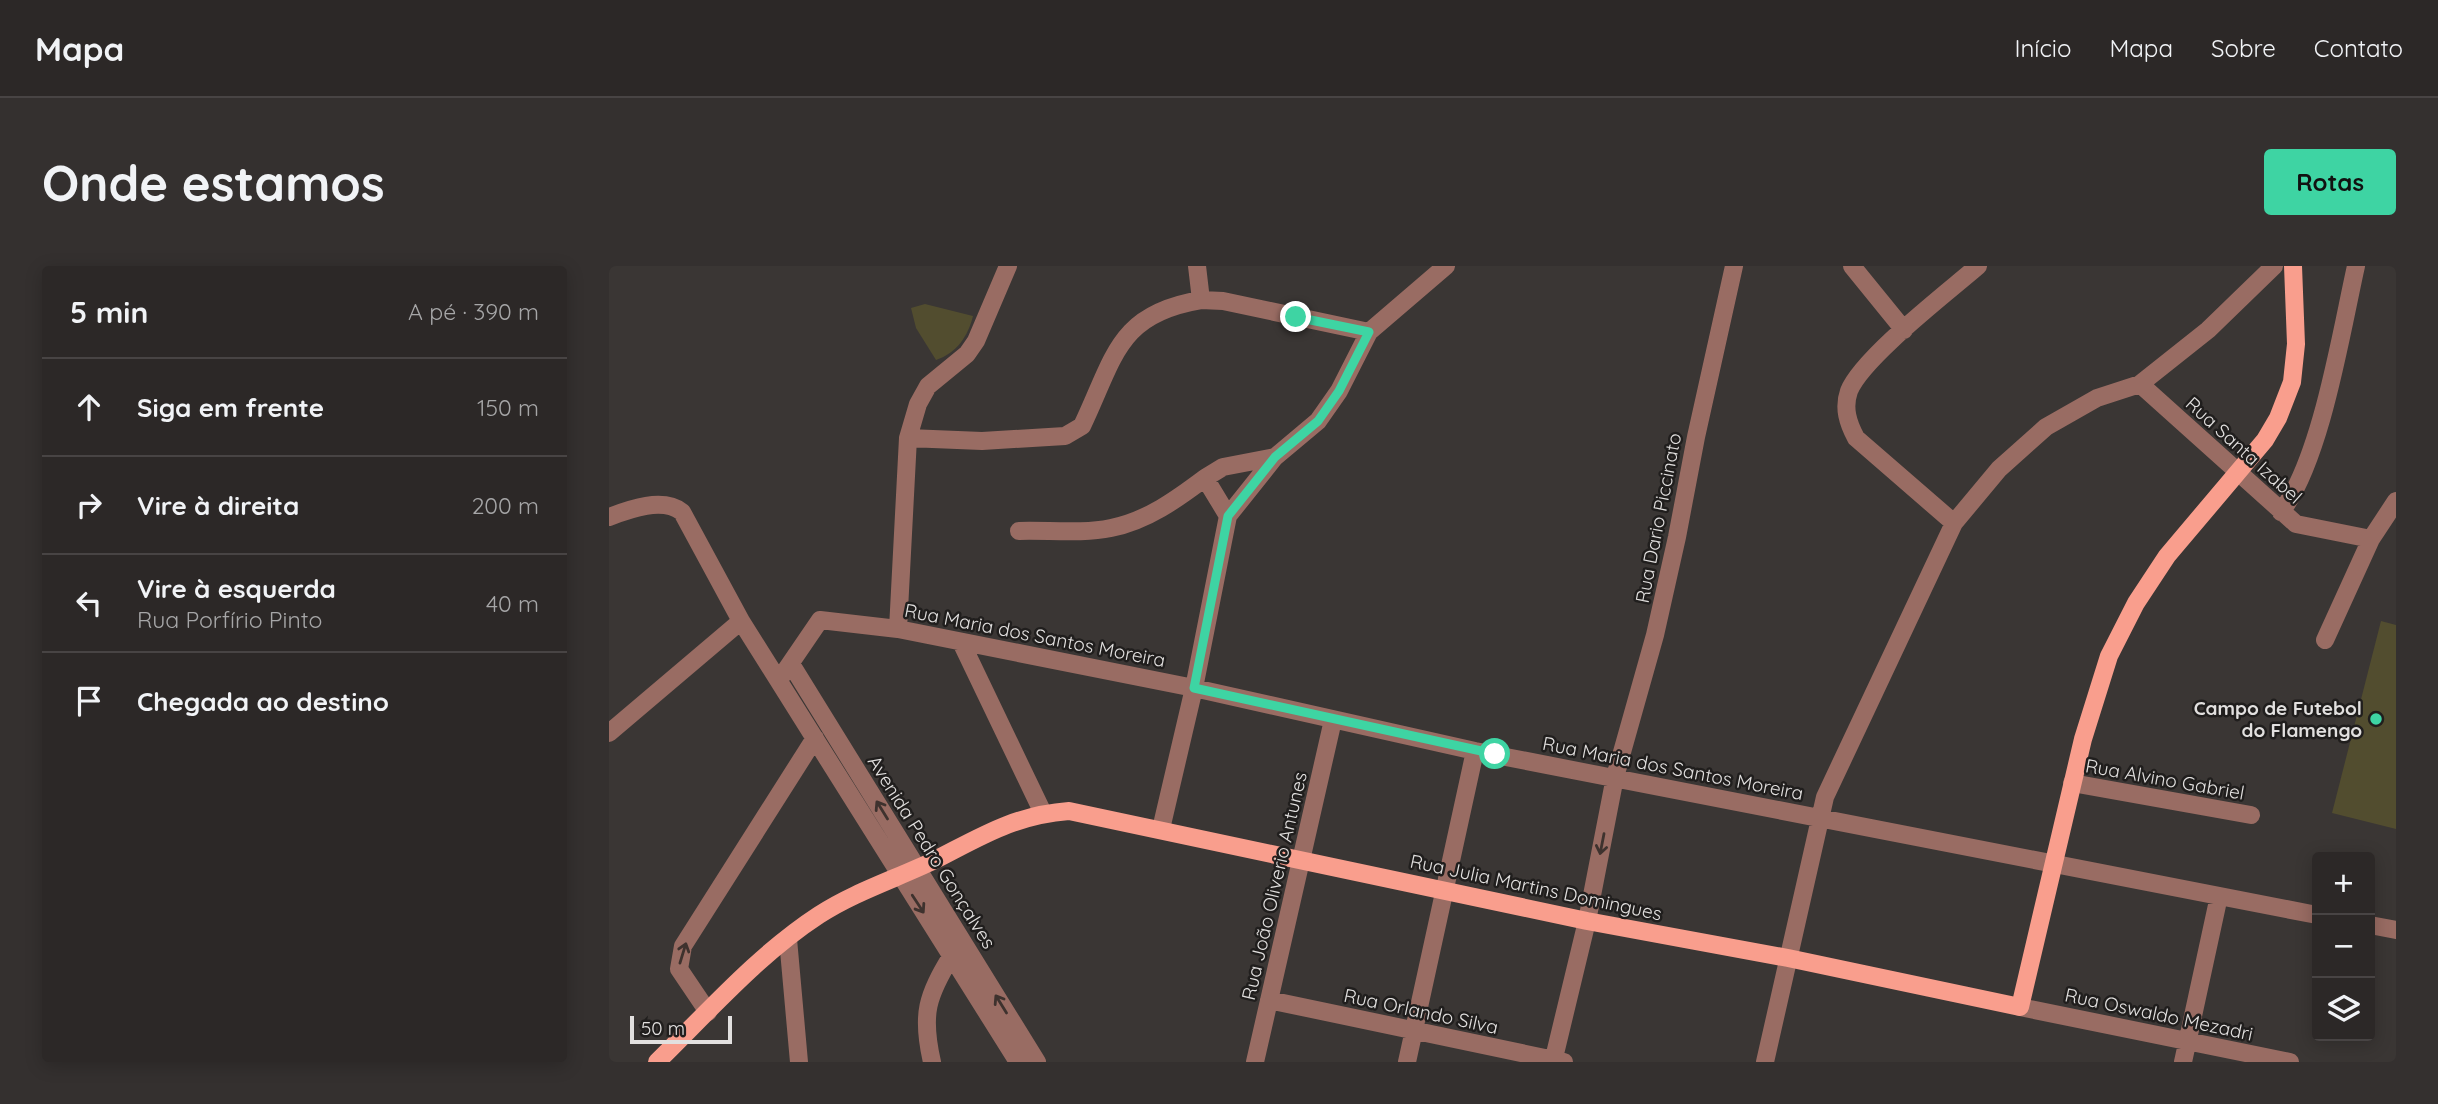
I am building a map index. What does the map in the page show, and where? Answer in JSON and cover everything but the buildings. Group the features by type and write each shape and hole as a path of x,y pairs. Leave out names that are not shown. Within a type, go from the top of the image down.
{"main road":[{"path":"2020,1007 2072,783 2094,697 2109,656 2136,603 2167,556 2265,440 2278,418 2292,382 2296,344 2293,266"},
{"name":"Rua Julia Martins Domingues","path":"657,1062 788,939 823,912 901,878 1005,825 1043,813 1069,811 1587,921 1788,958 2020,1007"}],"street":[{"path":"898,629 908,438 918,404 929,386 967,354 984,328 1008,266"},
{"path":"1197,266 1201,300"},
{"path":"1161,829 1194,688 1228,516 1275,457 1318,421 1339,391 1369,332 1446,266"},
{"name":"Rua Dario Piccinato","path":"1557,1061 1615,777 1655,635 1734,266"},
{"path":"1852,266 1904,330"},
{"path":"1954,523 1856,438 1847,421 1846,405 1850,390 1869,365 1904,330 1978,266"},
{"path":"1765,1062 1818,818 1861,716 1954,523 1999,469 2046,427 2097,398 2140,384 2208,330 2274,266"},
{"path":"2281,512 2303,477 2356,266"},
{"path":"908,438 982,440 1065,436 1075,432 1082,426 1126,334 1144,318 1173,305 1201,300 1223,301 1369,332"},
{"name":"Rua Santa Izabel","path":"2140,384 2236,473 2297,524 2371,539"},
{"path":"1019,530 1109,528 1140,519 1173,502 1223,467 1275,457"},
{"path":"1205,478 1228,516"},
{"path":"2325,640 2371,539 2396,501"},
{"name":"Avenida Pedro Gonçalves","path":"609,517 627,510 666,504 683,512 741,621 1018,1062"},
{"name":"Rua Maria dos Santos Moreira","path":"779,680 820,620 898,629 962,644 1194,688 1475,751 2312,914"},
{"path":"609,733 741,621"},
{"path":"962,644 1043,813"},
{"name":"Avenida Pedro Gonçalves","path":"791,664 1037,1062"},
{"name":"Rua João Oliverio Antunes","path":"1255,1062 1333,720"},
{"path":"708,1012 679,969 683,946 815,737"},
{"path":"1406,1062 1475,751"},
{"name":"Rua Alvino Gabriel","path":"2072,783 2251,815"},
{"path":"2183,1062 2219,896"},
{"path":"2375,926 2396,930"},
{"path":"788,939 799,1062"},
{"path":"932,1062 926,1016 931,990 952,955"},
{"name":"Rua Orlando Silva","path":"1269,1000 1557,1061"},
{"name":"Rua Oswaldo Mezadri","path":"2020,1007 2290,1062"}],"shaded area":[{"path":"925,304 973,316 961,343 936,360 916,328 911,308"},
{"name":"Campo de Futebol do Flamengo","path":"2381,621 2396,625 2396,829 2332,813"}],"place":[{"name":"Campo de Futebol do Flamengo","path":"2376,719"}],"route":[{"path":"1296,317 1369,332 1339,391 1318,421 1275,457 1228,516 1194,688 1495,754"}]}
